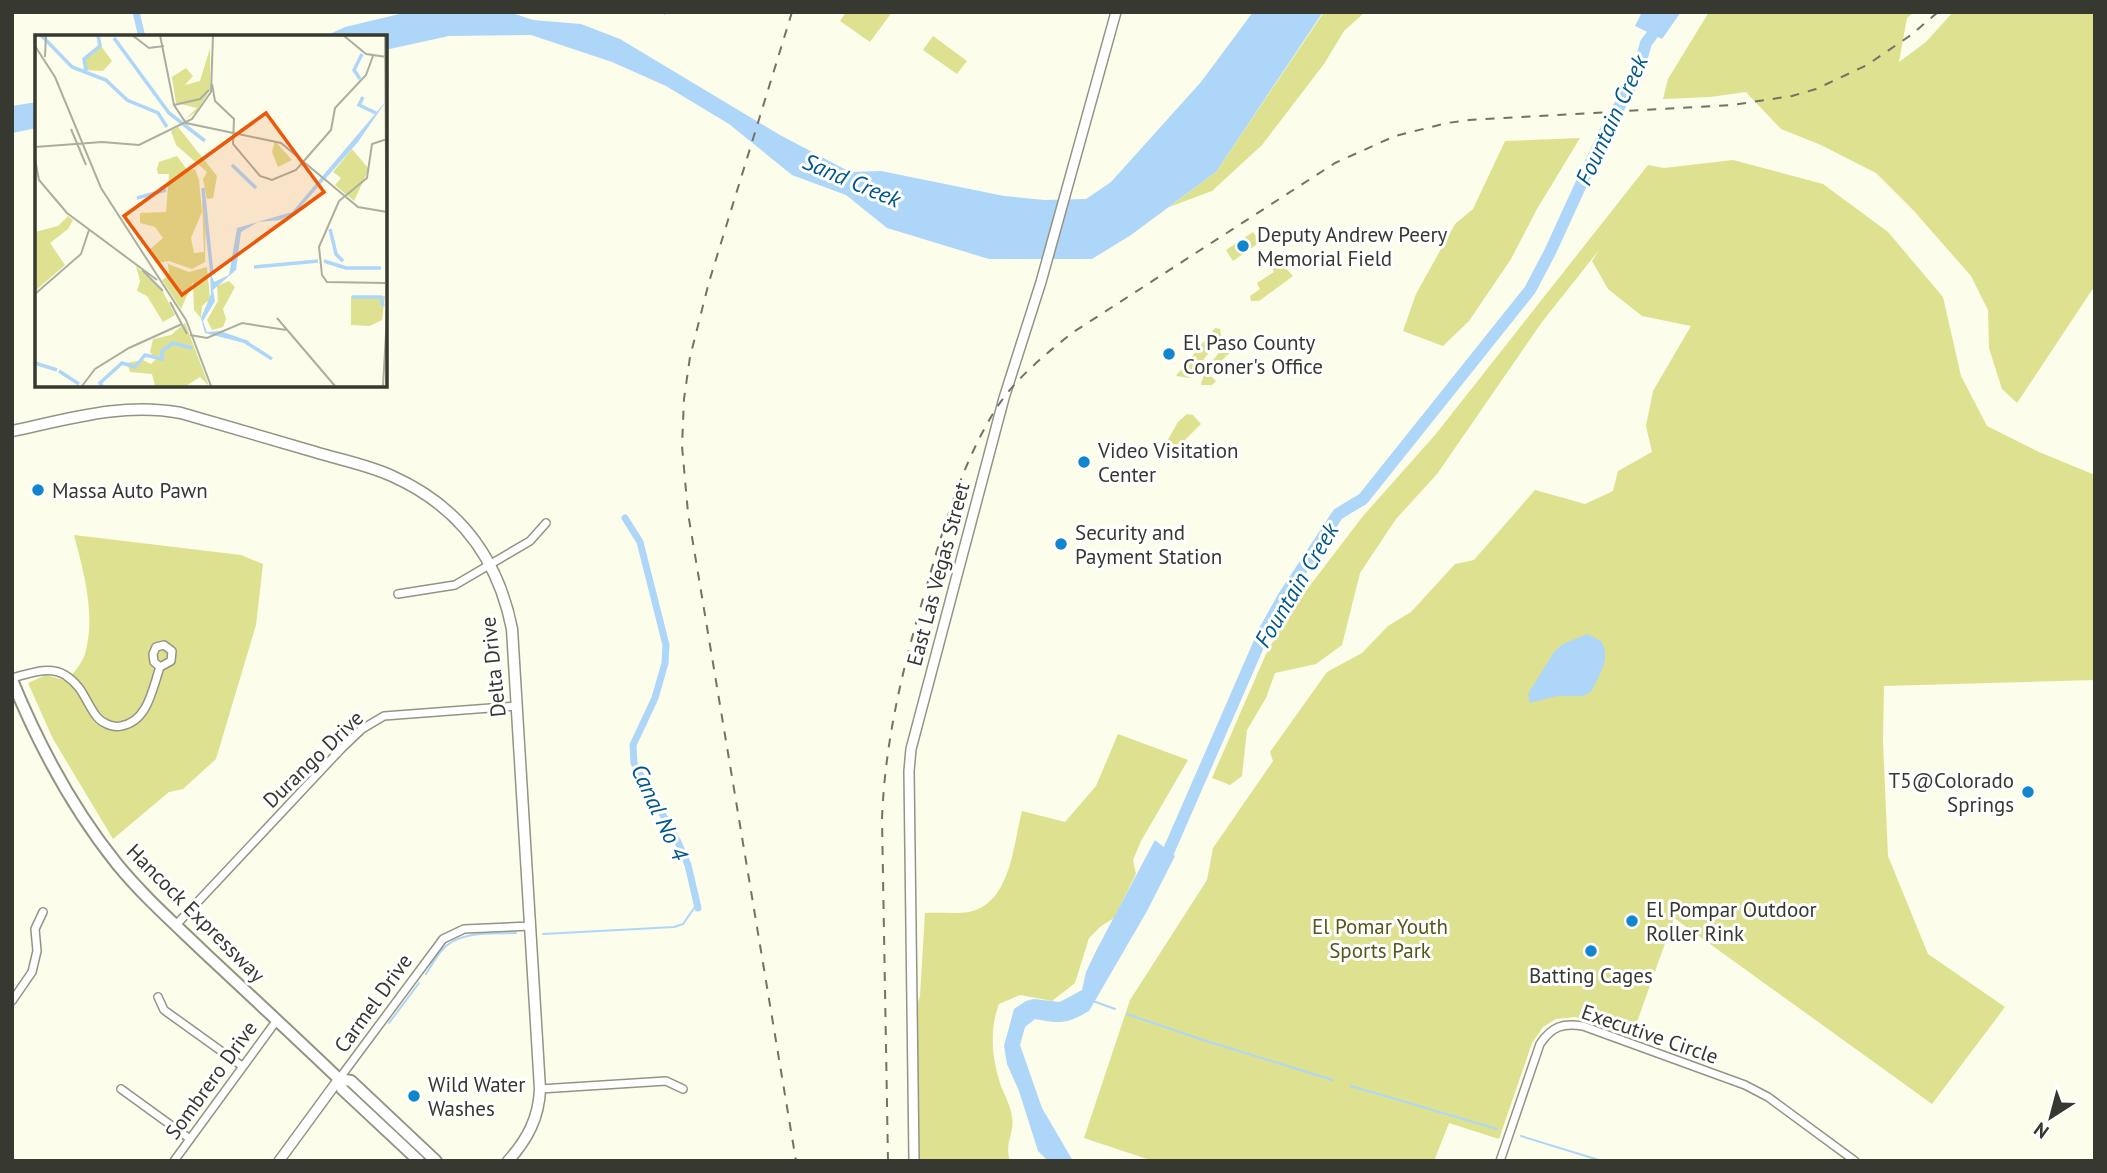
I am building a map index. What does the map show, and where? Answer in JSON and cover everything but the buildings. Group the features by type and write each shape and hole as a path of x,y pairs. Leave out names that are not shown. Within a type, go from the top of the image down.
{"main road":[{"name":"Delta Drive","path":"12,431 115,409 156,408 181,413 366,467 408,484 451,514 478,544 492,565 502,589 512,629 540,1089 540,1104 530,1130 508,1161"},
{"name":"Hancock Expressway","path":"12,679 42,748 83,818 126,874 338,1079 342,1089 419,1161"},
{"name":"Hancock Expressway","path":"338,1079 351,1081 436,1161"}],"street":[{"name":"East Las Vegas Street","path":"914,1161 909,771 911,749 1004,398 1041,282 1116,12"},
{"path":"398,594 455,585 530,541 546,523"},
{"path":"12,679 43,670 63,673 84,692 98,719 115,728 131,724 146,709 160,667"},
{"name":"Durango Drive","path":"176,925 342,748 370,723 384,716 517,706"},
{"path":"12,1001 32,972 37,951 35,929 43,912"},
{"name":"Carmel Drive","path":"279,1161 443,939 464,929 531,926"},
{"path":"158,997 164,1010 242,1066"},
{"name":"Sombrero Drive","path":"174,1161 277,1020"},
{"name":"Executive Circle","path":"1500,1161 1540,1044 1551,1030 1566,1024 1583,1026 1758,1091 1855,1161"},
{"path":"540,1089 666,1081 683,1089"},
{"path":"121,1089 190,1139"}],"green space":[{"path":"846,12 892,12 870,42 840,21"},
{"path":"1324,12 1365,12 1344,31 1324,64 1262,145 1212,191 1169,207 1216,172"},
{"path":"1709,12 1914,12 1907,18 1899,62 1926,42 1953,12 2095,12 2095,291 2092,290 2017,403 2002,389 1989,348 1988,310 1971,276 1914,211 1876,173 1821,145 1781,129 1746,92 1663,99 1668,79"},
{"path":"933,36 967,61 957,74 923,50"},
{"path":"1580,138 1537,209 1511,259 1469,321 1443,346 1403,331 1416,294 1455,224 1473,209 1505,141"},
{"name":"El Pomar Youth Sports Park","path":"1733,160 1823,184 1888,232 1943,297 1961,376 1987,426 2039,452 2095,475 2095,680 1884,686 1883,742 1888,856 1928,954 2005,1007 1932,1104 1674,918 1632,1036 1576,1017 1556,1019 1543,1027 1532,1043 1499,1139 1449,1123 1434,1161 1153,1161 1084,1138 1130,1000 1207,880 1213,848 1273,761 1270,752 1327,672 1362,653 1388,626 1411,612 1455,564 1474,560 1535,490 1585,504 1613,491 1618,471 1652,452 1646,426 1653,391 1691,326 1642,316 1608,289 1592,261 1599,250 1542,322 1437,474 1396,519 1360,573 1342,645 1316,664 1275,673 1266,698 1247,730 1242,776 1230,785 1212,778 1266,654 1292,609 1363,516 1435,435 1648,165 1664,168"},
{"name":"Deputy Andrew Peery Memorial Field","path":"1253,232 1260,242 1233,261 1226,250"},
{"path":"1280,262 1293,276 1259,301 1251,301 1250,296 1260,289 1257,283 1274,272 1272,268"},
{"path":"1215,328 1220,329 1221,336 1190,378 1176,376"},
{"path":"1235,340 1243,346 1229,353 1211,373 1216,381 1212,385 1201,385 1214,359"},
{"path":"1187,414 1193,415 1201,424 1167,458 1161,452 1178,422"},
{"path":"74,535 241,555 263,564 256,625 216,759 183,789 169,792 113,839 53,739 28,683 46,675 67,681 85,654 89,610 85,579"},
{"path":"1118,734 1188,760 1141,841 1133,860 1136,874 1114,918 1089,938 1075,983 1052,1001 1020,995 999,1004 993,1045 998,1076 1012,1117 1008,1148 1010,1161 916,1161 911,1023 920,996 925,913 969,912 994,897 1008,871 1022,811 1065,822 1096,786"}],"water":[{"name":"Sand Creek","path":"408,12 509,12 533,20 581,24 620,39 780,135 850,172 881,171 1004,196 1045,200 1086,199 1111,182 1201,82 1253,12 1323,12 1216,172 1131,235 1092,259 989,259 887,228 846,195 792,175 729,124 666,86 612,62 531,35 449,36 387,50 387,35 327,35 345,27"},
{"path":"1642,12 1681,12 1662,39 1635,26"},
{"path":"35,102 35,128 12,133 12,106"},
{"path":"1587,634 1601,641 1605,654 1603,667 1591,692 1583,696 1557,696 1530,703 1528,694 1554,652 1563,644"},
{"path":"1155,840 1175,856 1147,911 1089,1011 1063,1022 1035,1019 1025,1027 1020,1045 1042,1108 1073,1161 1048,1161 1038,1151 1019,1091 1007,1064 1004,1046 1014,1009 1034,999 1060,1002 1082,990 1086,972 1097,949"}],"waterway":[{"name":"Canal No 4","path":"136,12 142,35"},
{"name":"Fountain Creek","path":"1163,864 1265,630 1284,596 1338,514 1363,499 1530,290 1605,132 1637,75 1646,43 1669,12"},
{"name":"Canal No 4","path":"625,518 640,542 666,645 665,663 655,698 633,745 634,763 678,842 688,865 698,908"},
{"path":"543,934 674,927 683,924 697,904"},
{"path":"426,974 442,950 457,939 477,934 516,933"},
{"path":"389,1023 419,983"},
{"path":"1093,1001 1115,1009"},
{"path":"1127,1014 1333,1080"},
{"path":"1351,1086 1497,1129"},
{"path":"1521,1136 1602,1161"}],"railway":[{"path":"792,12 709,282 690,357 684,399 682,446 688,513 796,1161"},
{"path":"888,1161 882,819 891,730 911,643 954,499 980,437 1007,393 1017,382 1072,333 1335,163 1395,136 1469,120 1732,105 1792,96 1816,89 1867,65 1911,35 1938,12"}],"place":[{"name":"Deputy Andrew Peery Memorial Field","path":"1243,246"},
{"name":"El Paso County Coroner's Office","path":"1169,354"},
{"name":"Video Visitation Center","path":"1084,462"},
{"name":"Massa Auto Pawn","path":"38,490"},
{"name":"Security and Payment Station","path":"1061,544"},
{"name":"T5@Colorado Springs","path":"2028,792"},
{"name":"El Pompar Outdoor Roller Rink","path":"1632,921"},
{"name":"Batting Cages","path":"1591,951"},
{"name":"Wild Water Washes","path":"414,1096"}]}
